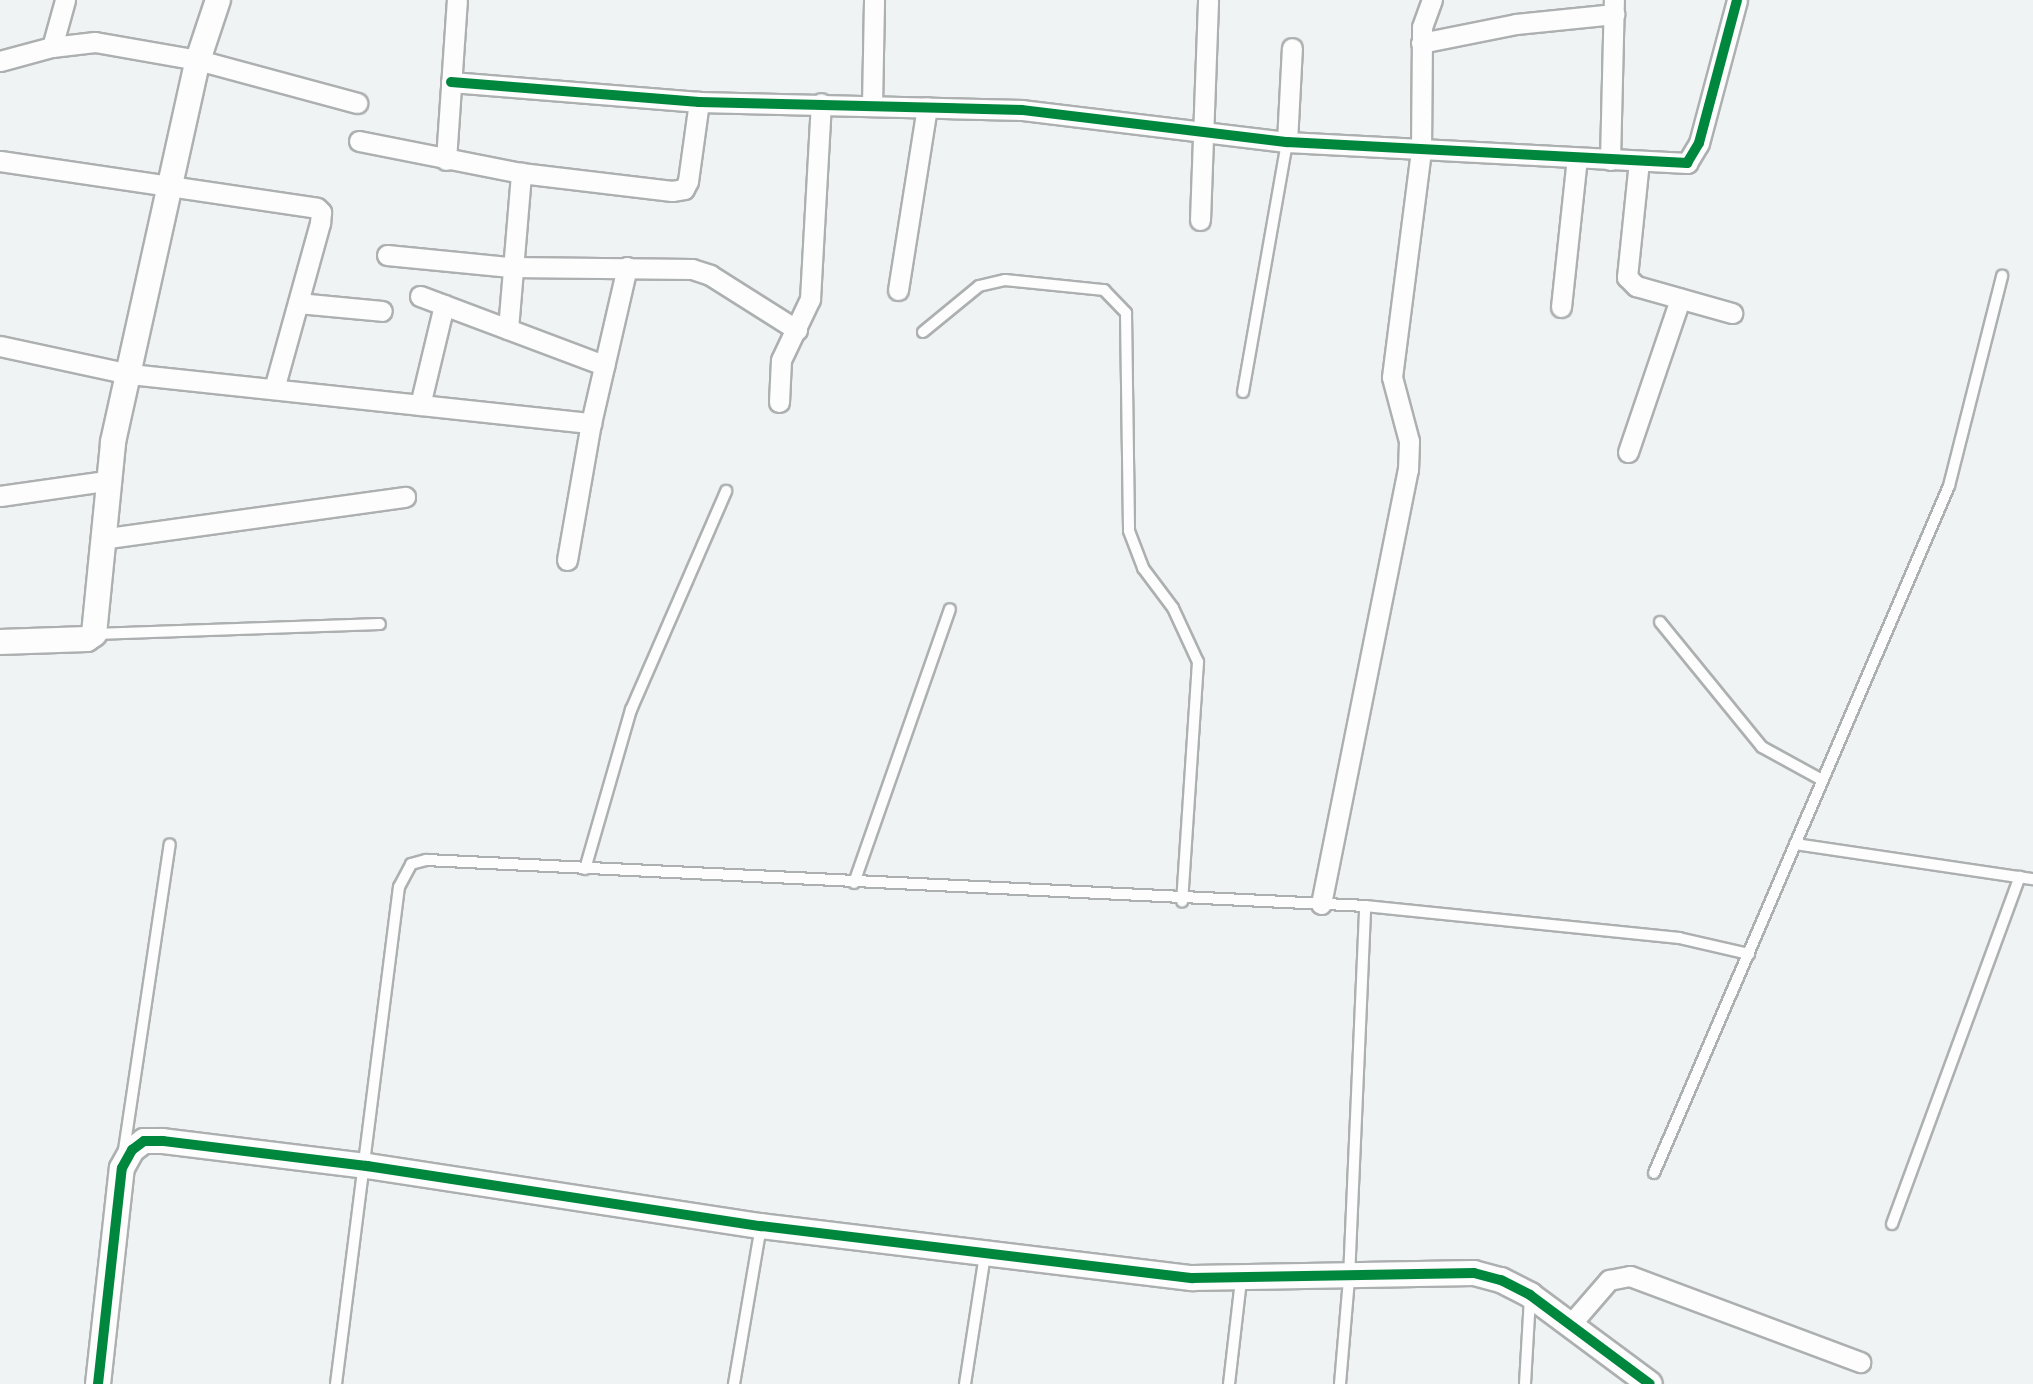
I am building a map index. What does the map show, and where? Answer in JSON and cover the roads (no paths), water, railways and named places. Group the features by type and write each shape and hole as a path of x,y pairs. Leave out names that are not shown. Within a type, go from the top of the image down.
{"street":[{"path":"52,47 65,0"},
{"path":"0,642 87,639 94,635 106,481 198,60 219,0"},
{"path":"446,160 457,0"},
{"path":"872,106 874,0"},
{"path":"1200,220 1201,131 1208,0"},
{"path":"1321,904 1408,470 1409,441 1392,377 1421,151 1420,43 1432,0"},
{"path":"451,82 699,102 821,103 1053,112 1287,142 1687,163 1695,156 1737,0"},
{"path":"1420,43 1614,7 1610,160"},
{"path":"0,61 52,47 95,42 198,60 357,103"},
{"path":"1287,142 1293,48"},
{"path":"359,141 521,173 684,190 699,102"},
{"path":"779,402 778,370 810,299 821,103"},
{"path":"898,290 927,107"},
{"path":"1561,307 1577,158"},
{"path":"0,161 317,208 321,212 320,223 274,389"},
{"path":"1639,161 1627,277 1636,286 1732,313"},
{"path":"508,329 510,267 521,173"},
{"path":"387,255 510,267 678,267 710,275 797,330"},
{"path":"567,559 591,423 627,267"},
{"path":"420,296 604,365"},
{"path":"1628,452 1680,299"},
{"path":"298,303 382,311"},
{"path":"420,405 444,305"},
{"path":"0,346 130,374 591,423"},
{"path":"0,496 106,481"},
{"path":"101,539 405,497"},
{"path":"98,1384 122,1168 132,1150 144,1141 163,1140 367,1166 761,1226 985,1255 1241,1280 1474,1273 1531,1295 1650,1384"},
{"path":"1570,1325 1609,1280 1630,1276 1860,1362"}],"lane":[{"path":"1243,392 1287,142"},
{"path":"1654,1173 1949,486 2002,276"},
{"path":"923,332 979,286 998,281 1089,286 1117,299 1126,313 1129,531 1143,568 1173,608 1198,662 1182,901"},
{"path":"585,869 631,710 726,491"},
{"path":"854,883 950,609"},
{"path":"1660,622 1762,747 1822,780"},
{"path":"94,635 380,624"},
{"path":"122,1168 170,844"},
{"path":"1795,844 2033,878"},
{"path":"336,1384 367,1166 399,887 411,864 426,860 1182,901 1365,906 1679,938 1749,954"},
{"path":"1892,1224 2020,877"},
{"path":"1340,1384 1349,1278 1365,906"},
{"path":"734,1384 761,1226"},
{"path":"965,1384 985,1255"},
{"path":"1229,1384 1241,1280"},
{"path":"1525,1384 1531,1295"}]}
